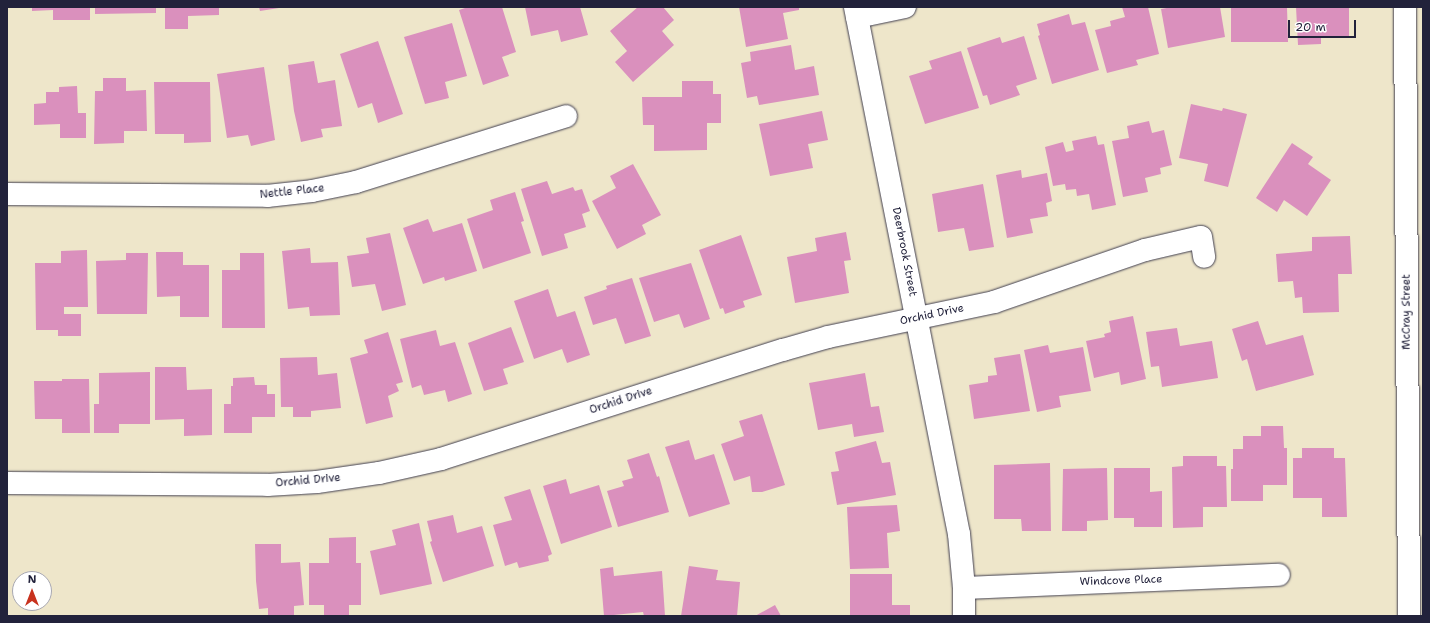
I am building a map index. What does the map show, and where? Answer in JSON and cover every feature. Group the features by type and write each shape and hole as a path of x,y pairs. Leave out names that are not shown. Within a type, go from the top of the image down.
{"street":[{"path":"856,12 905,7"},
{"name":"McCray Street","path":"1405,7 1414,102 1415,447 1409,616"},
{"name":"Deerbrook Street","path":"856,12 959,534 964,588 964,616"},
{"name":"Nettle Place","path":"7,194 267,196 312,191 356,182 566,116"},
{"name":"Orchid Drive","path":"7,483 267,485 317,482 379,473 441,459 828,337 994,302 1144,250 1201,237 1204,257"},
{"name":"Windcove Place","path":"964,588 1278,575"}],"building":[{"path":"32,7 90,7 90,20 53,20 53,10 32,11"},
{"path":"95,7 156,7 156,13 95,14"},
{"path":"165,7 219,7 219,15 188,16 188,29 165,29"},
{"path":"259,7 279,7 279,8 260,11"},
{"path":"468,7 502,7 516,52 502,57 509,76 483,85 459,10"},
{"path":"525,7 580,7 588,35 561,42 558,30 531,36"},
{"path":"638,7 663,7 674,20 662,31 674,45 633,82 615,62 627,51 610,31"},
{"path":"739,7 799,7 799,10 783,13 788,39 746,47"},
{"path":"1122,7 1148,7 1159,54 1136,60 1138,65 1107,73 1095,30 1111,26 1110,21 1125,17"},
{"path":"1172,7 1220,7 1225,37 1168,48 1161,9"},
{"path":"1231,7 1287,7 1288,42 1231,42"},
{"path":"1296,7 1349,7 1349,36 1321,36 1321,44 1298,45"},
{"path":"1069,14 1072,25 1085,22 1099,70 1052,84 1038,36 1040,35 1037,24"},
{"path":"452,23 467,76 445,82 449,98 425,104 404,37"},
{"path":"1024,36 1037,79 1016,86 1020,95 990,105 987,95 983,96 967,48 1000,37 1002,43"},
{"path":"378,41 403,114 378,123 372,103 358,108 340,54"},
{"path":"791,45 795,70 814,66 819,95 759,105 757,96 747,98 741,63 751,61 750,52"},
{"path":"961,51 979,108 925,124 909,76 932,69 929,61"},
{"path":"314,61 318,83 335,80 342,126 321,129 323,137 301,142 294,111 288,65"},
{"path":"264,67 275,140 251,146 248,135 227,138 217,74"},
{"path":"103,78 126,78 126,91 146,90 147,131 124,131 124,143 94,144 95,91 103,91"},
{"path":"682,81 713,81 713,94 721,94 721,123 707,123 707,150 654,151 654,125 643,125 642,97 682,97"},
{"path":"154,82 210,82 211,142 184,143 184,134 155,134"},
{"path":"77,86 78,113 86,113 86,138 60,138 60,124 34,125 34,104 46,103 46,92 59,92 59,87"},
{"path":"1191,104 1222,111 1223,108 1247,114 1228,187 1204,181 1208,164 1179,158"},
{"path":"822,111 828,140 808,144 813,168 770,176 759,124"},
{"path":"1149,121 1152,133 1164,130 1172,165 1160,168 1161,174 1145,178 1148,192 1123,197 1112,141 1129,138 1127,126"},
{"path":"1096,136 1098,145 1104,144 1116,205 1092,210 1089,194 1077,196 1076,189 1066,190 1065,184 1053,186 1045,147 1063,142 1066,152 1074,150 1072,141"},
{"path":"1292,143 1313,157 1308,164 1331,180 1307,216 1284,200 1277,212 1256,198"},
{"path":"633,164 661,215 642,225 646,234 617,249 592,201 616,188 610,176"},
{"path":"1021,170 1022,178 1047,173 1052,201 1046,203 1048,216 1030,219 1033,233 1007,238 996,175"},
{"path":"547,181 552,194 573,187 575,191 582,189 590,211 582,214 586,227 564,234 568,248 542,256 521,189"},
{"path":"983,184 994,247 969,251 964,228 938,232 932,194"},
{"path":"515,192 524,221 521,222 531,253 483,269 467,219 493,210 490,200"},
{"path":"428,219 433,232 462,223 477,271 445,281 444,277 423,284 403,228"},
{"path":"846,232 851,260 844,261 849,293 795,303 787,257 817,251 815,238"},
{"path":"390,233 406,305 382,311 375,284 352,287 347,256 369,253 366,238"},
{"path":"741,235 762,295 743,301 745,307 725,314 723,308 720,309 699,250"},
{"path":"1350,236 1352,274 1338,274 1339,312 1303,313 1302,297 1295,298 1293,281 1278,282 1276,254 1312,251 1312,237"},
{"path":"310,248 311,263 338,262 340,315 310,316 309,307 288,309 282,251"},
{"path":"87,250 88,307 64,307 64,314 81,314 81,336 58,336 58,330 36,330 35,263 61,263 61,251"},
{"path":"156,252 183,252 183,265 209,265 209,317 180,317 180,296 157,297"},
{"path":"126,253 148,253 147,314 97,314 96,261 126,260"},
{"path":"240,253 264,253 265,328 222,328 222,270 240,270"},
{"path":"691,263 710,319 684,328 679,314 654,322 639,278"},
{"path":"632,278 651,336 625,344 616,318 593,325 584,297 607,289 606,286"},
{"path":"548,289 557,317 575,311 590,355 567,363 562,349 534,359 514,301"},
{"path":"1133,316 1146,379 1121,385 1119,372 1094,378 1086,341 1105,337 1104,334 1111,332 1109,321"},
{"path":"1258,321 1266,345 1303,335 1314,375 1256,391 1247,359 1242,361 1232,329"},
{"path":"511,327 524,362 503,369 508,384 484,391 468,343"},
{"path":"1177,328 1180,346 1212,341 1218,378 1162,387 1159,366 1151,367 1146,332"},
{"path":"436,330 440,346 455,342 472,394 448,402 445,390 424,395 421,385 412,388 400,339"},
{"path":"388,332 403,382 396,384 399,391 388,396 393,417 366,424 350,358 368,353 364,340"},
{"path":"1048,345 1050,353 1083,347 1091,391 1059,396 1061,407 1037,412 1024,350"},
{"path":"1020,354 1030,411 974,419 969,385 988,382 988,376 997,375 994,358"},
{"path":"317,357 318,375 337,373 341,408 311,411 311,417 293,417 293,407 281,407 280,358"},
{"path":"155,367 186,367 187,390 212,389 212,435 184,436 184,419 155,420"},
{"path":"150,372 150,424 119,424 119,433 94,433 94,404 99,404 99,373"},
{"path":"865,373 871,407 879,406 884,432 854,437 852,424 818,430 809,383"},
{"path":"254,377 255,385 267,385 267,394 275,394 275,417 252,417 252,433 224,433 224,404 231,404 231,386 233,386 233,378"},
{"path":"62,379 89,379 90,433 62,433 62,419 35,419 34,381 62,381"},
{"path":"762,414 785,485 762,492 752,492 750,476 734,481 721,444 744,436 739,421"},
{"path":"1261,426 1283,426 1284,448 1287,448 1287,485 1263,485 1263,501 1231,501 1231,469 1233,469 1233,449 1243,449 1243,436 1261,436"},
{"path":"689,440 695,460 714,454 730,504 689,517 665,447"},
{"path":"876,441 882,463 890,462 896,495 837,505 831,472 839,471 835,452"},
{"path":"1302,448 1334,448 1334,458 1345,458 1347,517 1322,517 1322,498 1293,498 1293,458 1302,458"},
{"path":"649,453 657,477 659,476 669,512 618,527 607,491 624,486 622,481 633,478 627,460"},
{"path":"1183,456 1217,456 1217,466 1226,466 1227,507 1203,507 1203,527 1173,528 1172,467 1183,466"},
{"path":"1050,463 1051,531 1022,531 1021,519 994,519 994,465"},
{"path":"1107,468 1108,520 1087,521 1087,531 1062,531 1063,469"},
{"path":"1114,468 1150,468 1150,492 1162,491 1162,527 1134,527 1134,518 1114,518"},
{"path":"566,479 570,494 599,485 612,527 561,544 543,486"},
{"path":"530,489 552,554 548,556 549,561 519,568 517,562 505,566 493,525 512,520 504,497"},
{"path":"897,505 900,531 887,533 889,568 850,569 847,507"},
{"path":"453,515 457,533 482,526 494,566 443,582 430,542 432,541 427,521"},
{"path":"419,523 432,584 380,595 370,551 396,545 392,530"},
{"path":"356,537 356,563 361,563 361,605 349,605 349,615 324,616 324,605 309,605 309,563 329,563 329,538"},
{"path":"255,544 281,544 281,563 300,562 304,605 294,606 294,616 268,616 268,608 259,609 256,581"},
{"path":"689,566 718,570 716,580 740,582 737,616 681,616"},
{"path":"613,567 614,576 662,571 665,616 644,616 643,612 604,616 600,569"},
{"path":"850,574 892,574 892,605 910,605 910,616 850,616"},
{"path":"775,605 781,616 755,616"}]}
